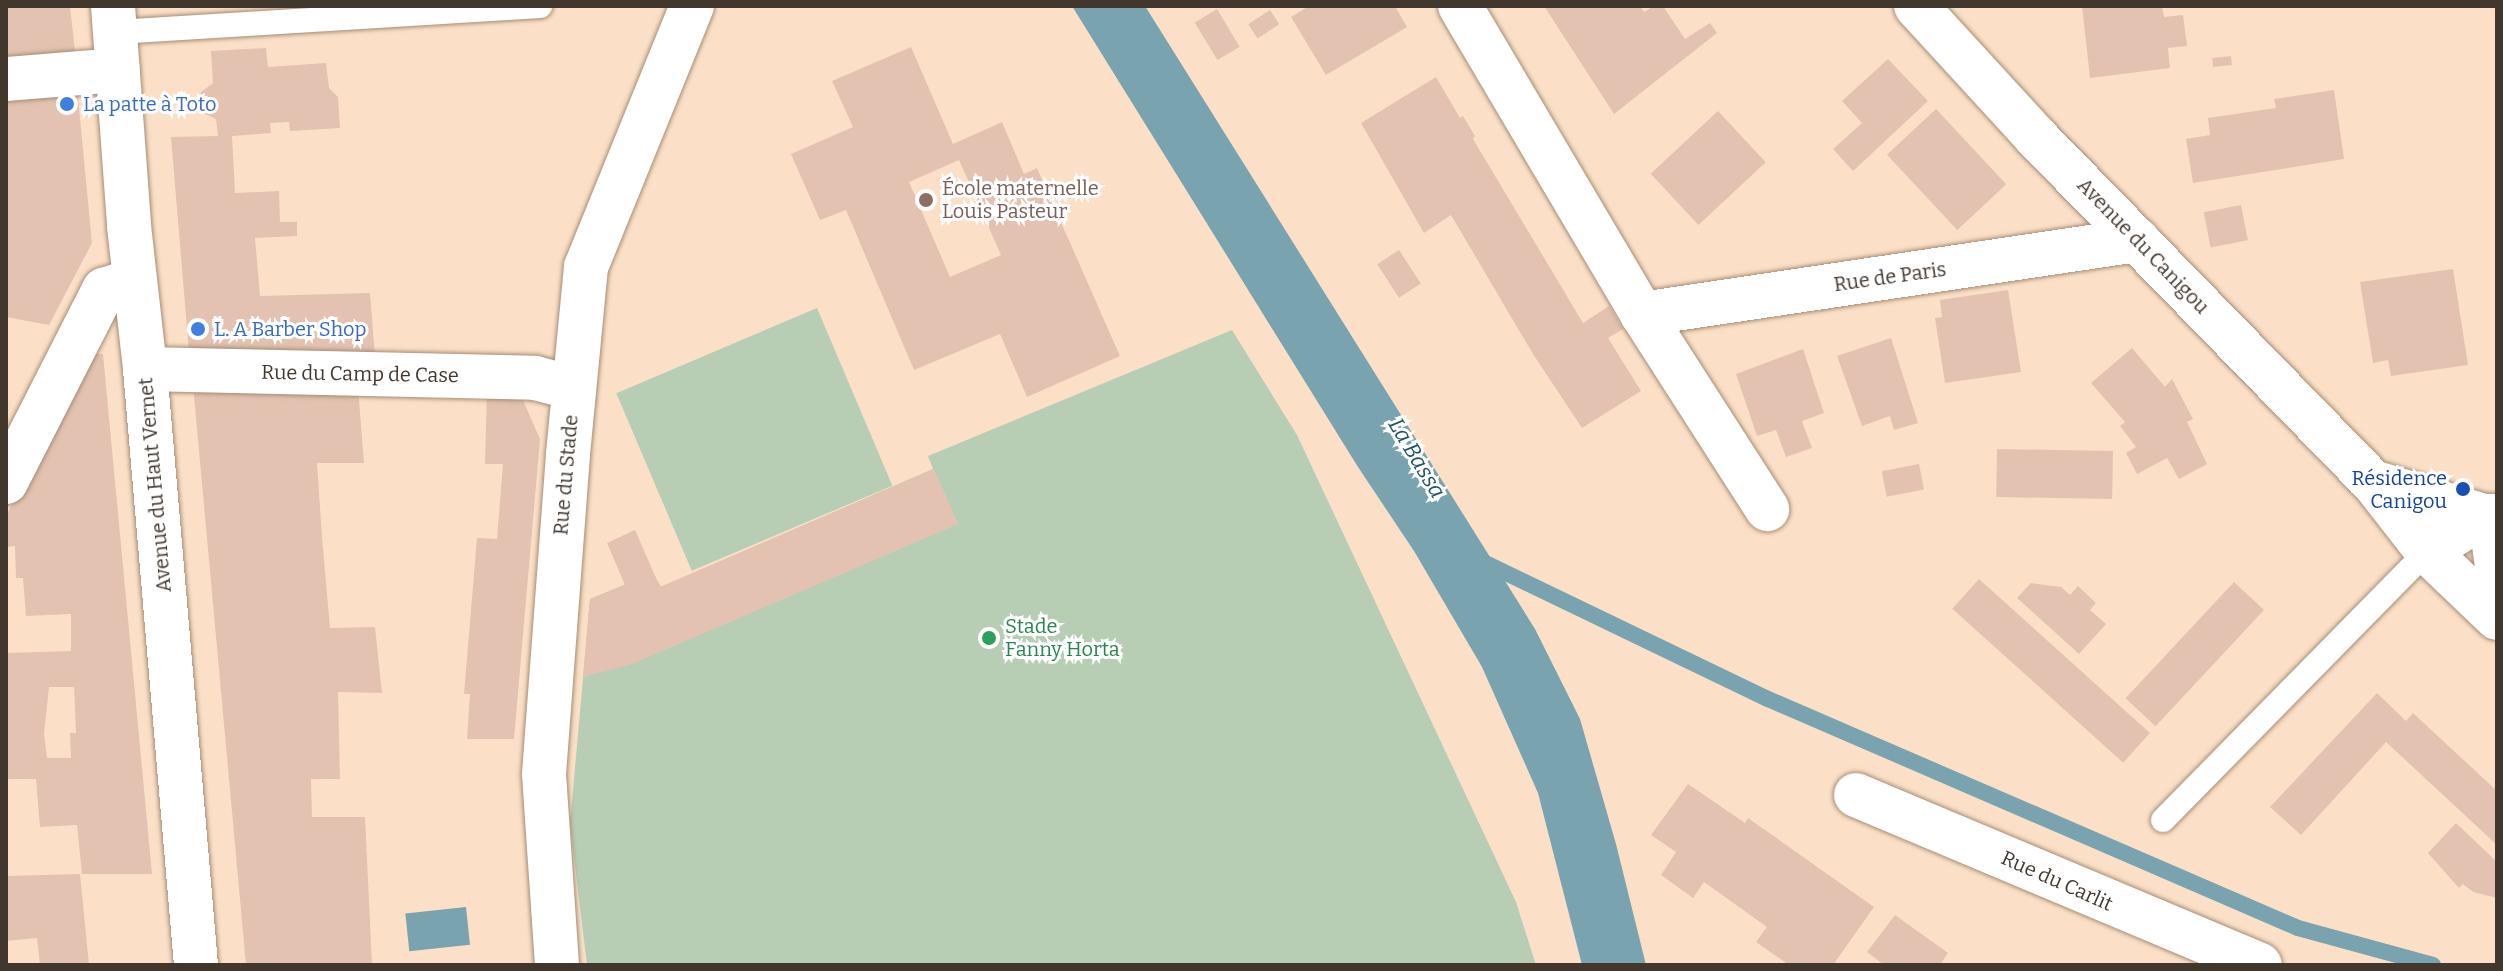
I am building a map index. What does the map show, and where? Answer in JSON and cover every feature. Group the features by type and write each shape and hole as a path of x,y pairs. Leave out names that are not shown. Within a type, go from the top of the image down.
{"street":[{"name":"Rue du Stade","path":"557,965 544,774 586,267 692,6"},
{"path":"1460,6 1642,314 1767,509"},
{"name":"Avenue du Canigou","path":"1916,6 2137,240 2373,482 2427,551 2497,618"},
{"path":"6,79 116,36"},
{"name":"Avenue du Haut Vernet","path":"116,36 134,280 145,369 196,965"},
{"name":"Rue de Paris","path":"1642,314 2137,240"},
{"path":"6,482 104,290 134,280"},
{"name":"Rue du Camp de Case","path":"145,369 535,378 574,388"},
{"name":"Avenue du Canigou","path":"2373,482 2490,516"},
{"path":"2427,551 2490,516 2497,565"},
{"name":"Rue du Carlit","path":"1856,795 2170,930 2260,965"}],"lane":[{"path":"116,36 540,6"},
{"path":"2163,820 2427,551"}],"green space":[{"path":"817,308 892,486 692,571 616,393"},
{"name":"Stade Fanny Horta","path":"1232,330 1297,435 1516,902 1536,965 587,965 570,824 590,599 653,573 661,587 933,469 928,456"}],"water":[{"name":"La Bassa","path":"1072,6 1145,6 1535,629 1580,719 1646,965 1582,965 1538,793 1482,667 1414,551 1358,467"},
{"path":"466,907 470,945 409,951 405,913"}],"building":[{"path":"6,6 70,6 76,60 6,70"},
{"path":"1309,6 1395,6 1407,27 1326,75 1291,17"},
{"path":"1544,6 1640,6 1644,12 1654,6 1663,6 1685,39 1710,23 1717,33 1614,114"},
{"path":"2082,6 2162,6 2164,17 2183,15 2187,46 2168,48 2170,68 2090,78"},
{"path":"1217,9 1240,47 1217,60 1195,22"},
{"path":"1270,10 1279,24 1257,38 1248,24"},
{"path":"911,47 953,144 1002,122 1024,174 1037,168 1120,356 1027,397 1000,334 914,370 846,210 820,220 791,154 853,127 832,81","holes":["959,160 1001,255 950,277 909,182"]},
{"path":"266,48 268,67 326,63 329,88 338,97 340,128 290,131 289,122 270,123 271,133 232,136 235,193 279,191 280,222 297,222 297,236 255,238 260,296 370,293 375,357 189,352 171,137 218,136 216,119 203,113 199,103 201,92 213,83 211,51"},
{"path":"2231,56 2232,65 2213,67 2212,58"},
{"path":"1888,59 1928,101 1853,171 1833,149 1862,123 1842,101"},
{"path":"1436,77 1460,118 1463,116 1475,136 1473,139 1583,323 1609,306 1623,329 1608,338 1641,391 1582,428 1533,354 1451,215 1424,233 1361,123"},
{"path":"77,87 92,243 49,325 6,317 6,92"},
{"path":"2334,90 2344,159 2193,183 2186,139 2210,135 2208,118 2276,108 2274,99"},
{"path":"1936,109 2006,184 1957,230 1887,155"},
{"path":"1718,111 1766,162 1698,225 1651,174"},
{"path":"2241,205 2248,240 2211,248 2204,212"},
{"path":"1399,250 1421,284 1399,298 1377,264"},
{"path":"2453,269 2468,365 2391,376 2388,360 2373,363 2360,282"},
{"path":"2008,290 2021,372 1945,383 1935,318 1942,317 1940,300"},
{"path":"1891,338 1918,423 1894,430 1890,416 1862,426 1837,356"},
{"path":"2132,348 2165,387 2172,379 2193,419 2187,422 2207,464 2179,479 2167,458 2137,474 2126,453 2136,447 2120,426 2125,422 2091,383"},
{"path":"1803,349 1824,413 1802,421 1812,448 1786,457 1776,430 1757,436 1736,374"},
{"path":"90,354 103,354 152,874 82,874 77,825 40,827 36,779 6,779 6,653 71,651 71,614 26,616 23,578 16,578 15,546 6,547 6,516","holes":["49,687 74,687 76,733 70,733 71,758 47,758 44,734"]},
{"path":"193,385 358,387 364,463 317,463 322,537 330,628 375,627 382,693 338,692 340,779 311,779 312,817 365,817 372,965 246,965"},
{"path":"487,389 518,389 540,439 514,739 467,739 470,694 464,694 477,538 497,539 503,464 485,464"},
{"path":"1997,449 2113,451 2112,499 1996,497"},
{"path":"1919,464 1924,490 1887,497 1882,471"},
{"path":"934,469 958,524 632,664 583,677 590,599 625,585 607,543 635,530 660,587"},
{"path":"1979,579 2150,733 2123,763 1952,609"},
{"path":"2234,582 2264,610 2156,726 2126,698"},
{"path":"2031,583 2061,587 2070,595 2078,586 2096,603 2090,610 2106,624 2079,654 2017,598"},
{"path":"2377,693 2406,721 2413,713 2497,791 2497,845 2386,742 2301,835 2270,807"},
{"path":"1688,784 1745,823 1748,818 1874,907 1833,965 1789,965 1756,942 1767,927 1704,882 1693,898 1661,875 1676,852 1651,835"},
{"path":"2456,823 2497,862 2497,898 2473,892 2463,884 2459,888 2428,853"},
{"path":"80,874 89,965 40,965 37,938 6,941 6,876"},
{"path":"1895,915 1948,953 1940,965 1884,965 1867,952"}],"waterway":[{"path":"1479,560 1768,699 2298,928 2433,965"}],"place":[{"name":"La patte à Toto","path":"67,104"},
{"name":"École maternelle Louis Pasteur","path":"926,200"},
{"name":"L. A Barber Shop","path":"198,329"},
{"name":"Résidence Canigou","path":"2463,489"},
{"name":"Stade Fanny Horta","path":"989,638"}]}
